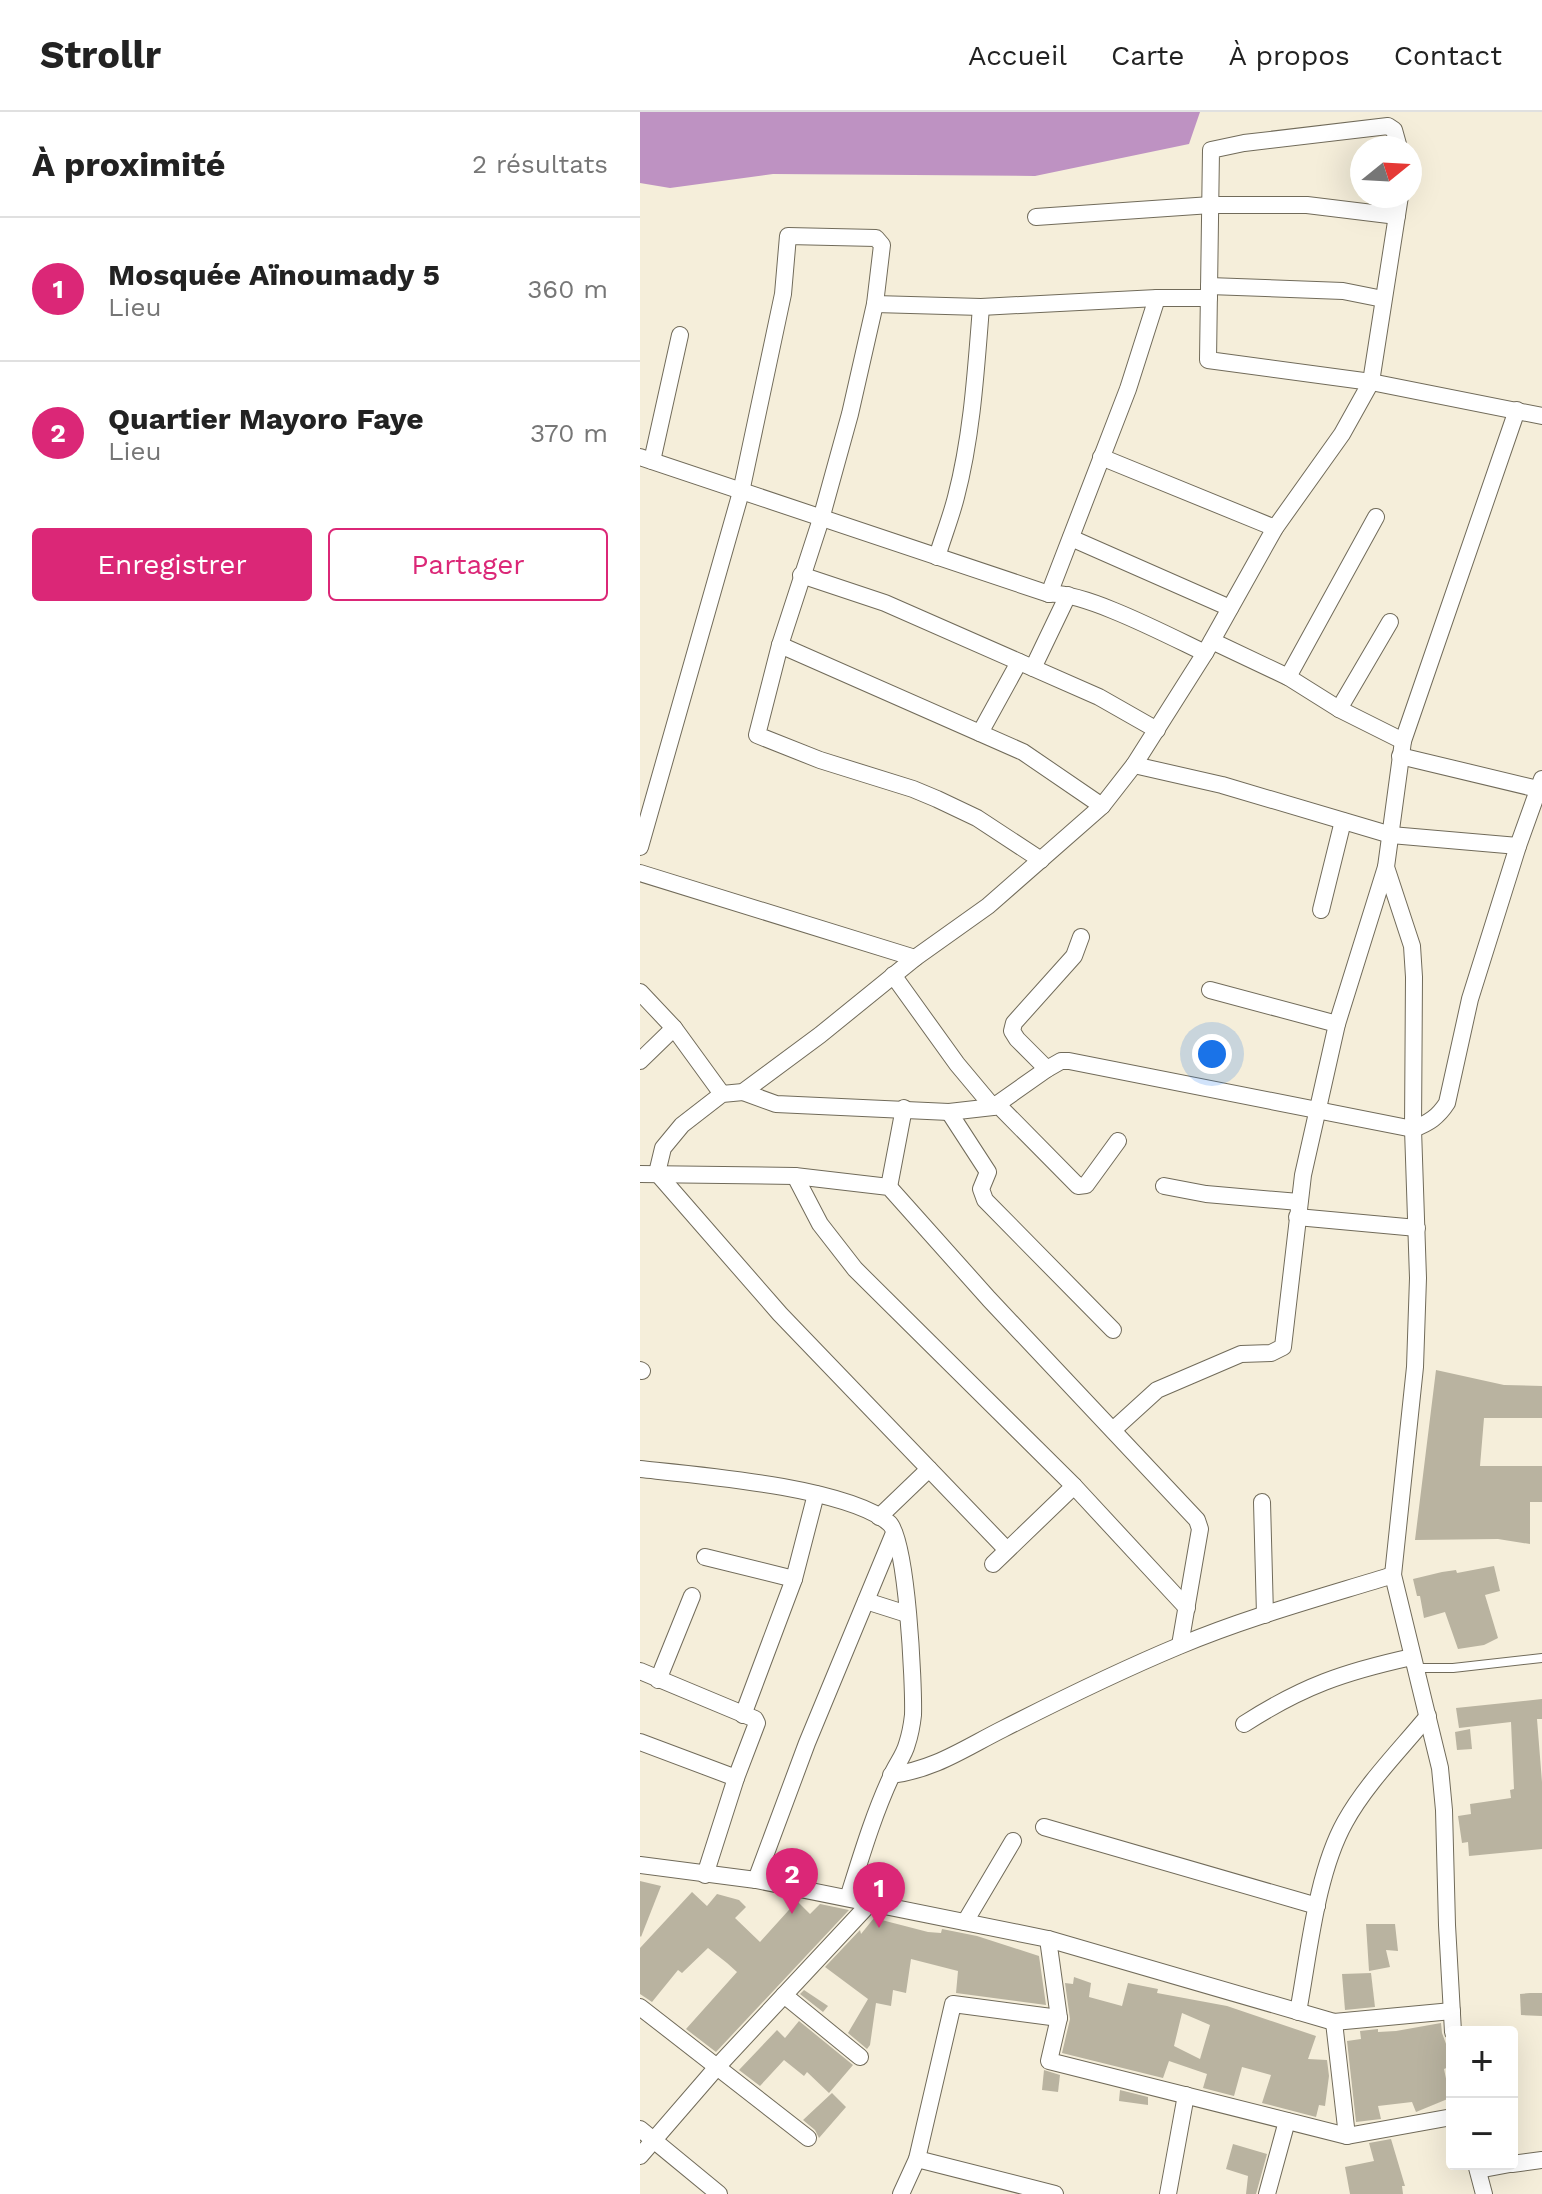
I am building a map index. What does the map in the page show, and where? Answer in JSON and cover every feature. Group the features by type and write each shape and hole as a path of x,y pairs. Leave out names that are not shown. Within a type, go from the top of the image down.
{"street":[{"path":"1396,136 1388,126 1330,131 1213,149 1209,155 1211,205 1206,356 1212,362 1371,382 1542,416"},
{"path":"1036,217 1211,205 1307,205 1397,216"},
{"path":"743,1092 915,958 988,906 1102,806 1134,765 1209,647 1275,528 1342,434 1371,382 1398,208"},
{"path":"640,847 741,492 780,308 788,236 876,238 882,245 875,304 850,414 757,732 759,737 820,760 925,794 977,818 1041,860"},
{"path":"875,304 981,307 1157,298 1209,292 1343,291 1383,299"},
{"path":"1049,594 1128,389 1157,298"},
{"path":"937,557 956,496 966,447 981,307"},
{"path":"648,1173 682,1125 722,1094 743,1092 776,1104 949,1112 995,1106 1061,1061 1413,1129 1427,1124 1440,1115 1447,1103 1470,999 1540,784 1401,749 1288,677 1068,595 1049,594 646,459 680,335"},
{"path":"1113,1430 1157,1390 1241,1354 1271,1353 1283,1347 1298,1210 1316,1111 1337,1024 1386,867 1401,749 1457,577 1517,410"},
{"path":"1101,457 1275,528"},
{"path":"1288,677 1376,517"},
{"path":"1071,538 1230,608"},
{"path":"801,575 885,603 1099,697 1157,730"},
{"path":"980,733 1068,595"},
{"path":"1339,709 1390,622"},
{"path":"780,645 1027,754 1102,806"},
{"path":"1134,765 1222,785 1391,835 1518,846"},
{"path":"1321,910 1343,821"},
{"path":"1386,867 1412,946 1418,1278 1415,1367 1393,1575 1440,1768 1453,2026"},
{"path":"640,873 915,958"},
{"path":"1047,1069 1017,1039 1012,1031 1014,1023 1074,956 1081,937"},
{"path":"893,975 957,1064 995,1106 1078,1186 1086,1185 1118,1141"},
{"path":"1210,990 1337,1024"},
{"path":"640,992 674,1028 722,1094"},
{"path":"640,1061 674,1028"},
{"path":"889,1187 904,1108"},
{"path":"949,1112 988,1172 981,1189 985,1200 1113,1330"},
{"path":"648,1173 795,1176 889,1187 989,1299 1200,1524 1180,1645"},
{"path":"648,1173 1007,1550"},
{"path":"795,1176 820,1224 855,1269 1074,1486 1187,1608"},
{"path":"1164,1186 1417,1228"},
{"path":"640,1469 717,1477 816,1494 861,1508 888,1522 895,1531 907,1614 913,1717 907,1747 891,1775 848,1898"},
{"path":"879,1517 929,1469"},
{"path":"993,1564 1074,1486"},
{"path":"743,1715 794,1579 816,1494"},
{"path":"1262,1502 1265,1615"},
{"path":"756,1880 807,1743 895,1531"},
{"path":"705,1557 794,1579"},
{"path":"891,1775 916,1772 936,1764 1180,1645 1393,1575"},
{"path":"658,1680 692,1596"},
{"path":"866,1601 907,1614"},
{"path":"1244,1724 1313,1685 1347,1672 1414,1663"},
{"path":"640,1671 755,1719 757,1728 736,1778 705,1875"},
{"path":"1298,2012 1317,1906 1345,1822 1428,1716"},
{"path":"640,1742 736,1778"},
{"path":"1044,1827 1317,1906"},
{"path":"965,1922 1013,1841"},
{"path":"640,1865 756,1880 1048,1939 1334,2022 1452,2011"},
{"path":"640,2156 717,2067 871,1902"},
{"path":"1048,1939 1059,2018 1049,2061 1347,2136 1446,2118"},
{"path":"784,1995 860,2057"},
{"path":"901,2194 917,2159 953,2004 1059,2018"},
{"path":"640,2007 808,2138"},
{"path":"1334,2022 1347,2136"},
{"path":"1168,2194 1186,2095"},
{"path":"1267,2194 1287,2121"},
{"path":"640,2129 719,2194"},
{"path":"917,2159 1055,2194"},
{"path":"1518,2163 1542,2160"},
{"path":"1478,2170 1484,2194"}],"lane":[{"path":"1414,1663 1453,1668 1542,1658"}],"shaded area":[{"path":"640,112 1200,112 1189,144 1035,176 773,174 670,188 640,183"}],"building":[{"path":"1436,1370 1504,1385 1542,1386 1542,1418 1484,1418 1480,1466 1542,1466 1542,1502 1530,1502 1530,1544 1498,1539 1415,1540"},
{"path":"1494,1566 1500,1591 1485,1595 1498,1638 1484,1645 1458,1649 1445,1612 1424,1618 1413,1579"},
{"path":"1542,1699 1542,1719 1537,1719 1542,1782 1542,1849 1469,1856 1468,1842 1462,1843 1458,1816 1471,1814 1470,1804 1511,1798 1510,1790 1514,1789 1511,1722 1459,1728 1456,1708"},
{"path":"1470,1729 1472,1749 1457,1750 1455,1732"},
{"path":"640,1881 661,1886 641,1937 640,1936"},
{"path":"692,1892 707,1906 717,1894 739,1900 746,1907 735,1918 760,1942 797,1901 810,1914 820,1904 849,1910 716,2052 686,2029 737,1972 708,1948 682,1973 678,1970 652,2002 640,1994 640,1948"},
{"path":"874,1918 928,1932 941,1933 942,1929 977,1936 1039,1956 1046,2005 956,1993 958,1971 911,1959 906,1993 893,1990 891,2006 876,2003 867,2049 848,2033 868,1999 825,1967"},
{"path":"1366,1924 1395,1924 1398,1951 1386,1950 1390,1967 1369,1971"},
{"path":"1371,1973 1375,2007 1345,2010 1342,1974"},
{"path":"1074,1977 1091,1983 1089,1997 1122,2006 1128,1983 1158,1989 1157,1993 1227,2006 1316,2036 1308,2059 1327,2060 1329,2076 1325,2106 1319,2105 1316,2117 1262,2103 1271,2075 1242,2067 1234,2096 1203,2088 1207,2074 1169,2061 1163,2078 1062,2053 1070,2019 1065,1983 1073,1984","holes":["1182,2013 1210,2025 1200,2059 1174,2046"]},
{"path":"804,1990 828,2006 823,2012 800,1994"},
{"path":"1542,1993 1542,2016 1521,2015 1520,1994"},
{"path":"799,2021 853,2065 829,2093 807,2072 804,2076 784,2060 760,2086 739,2070 777,2030 785,2038"},
{"path":"1441,2023 1446,2044 1446,2100 1416,2112 1412,2102 1378,2106 1381,2119 1356,2122 1347,2041 1361,2039 1360,2031 1396,2031"},
{"path":"1044,2070 1060,2075 1058,2092 1042,2090"},
{"path":"1120,2090 1148,2097 1148,2105 1119,2101"},
{"path":"832,2093 846,2107 819,2138 803,2120"},
{"path":"1391,2139 1405,2186 1402,2186 1403,2194 1350,2194 1345,2167 1374,2161 1369,2143"},
{"path":"1233,2144 1267,2154 1256,2194 1246,2194 1248,2176 1226,2169"}],"place":[{"name":"Quartier Mayoro Faye","path":"792,1914"},
{"name":"Mosquée Aïnoumady 5","path":"879,1928"}]}
